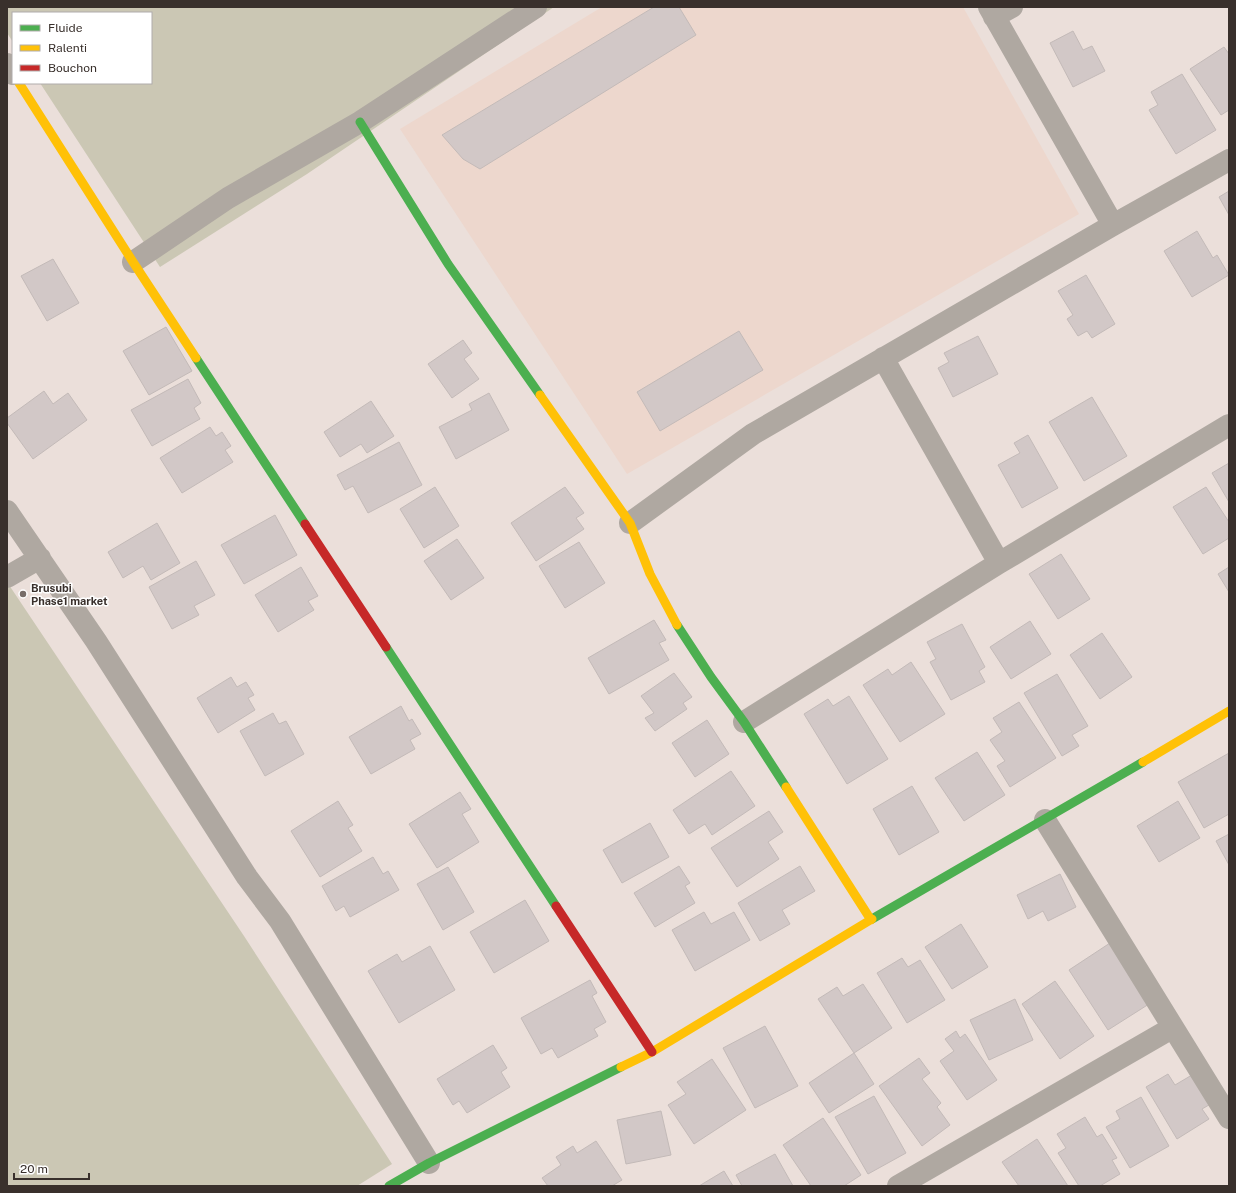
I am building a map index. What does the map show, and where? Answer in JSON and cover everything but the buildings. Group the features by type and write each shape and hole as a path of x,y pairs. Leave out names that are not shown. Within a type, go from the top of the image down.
{"street":[{"path":"133,262 228,198 360,122 536,7"},
{"path":"998,10 1113,225"},
{"path":"20,84 133,262 652,1052"},
{"path":"360,122 448,264 630,523 650,574 677,624 711,677 744,722 871,920"},
{"path":"630,523 753,434 1113,225 1229,160"},
{"path":"883,358 999,563"},
{"path":"744,722 999,563 1229,425"},
{"path":"7,511 96,641 247,877 280,921 428,1163"},
{"path":"7,577 40,558"},
{"path":"389,1186 428,1163 652,1052 871,920 1045,820 1229,711"},
{"path":"1045,820 1172,1028 1229,1118"},
{"path":"898,1186 1172,1028"}],"shaded area":[{"path":"7,7 554,7 307,174 160,267 41,84 152,84 152,12 12,12 12,40 7,33"},
{"path":"602,7 963,7 1079,214 627,474 400,129"},
{"path":"7,582 244,936 392,1164 357,1186 7,1186"}],"traffic: fast":[{"path":"360,122 448,264 540,395"},
{"path":"196,358 305,524"},
{"path":"677,625 711,677 744,722 786,787"},
{"path":"386,647 556,906"},
{"path":"872,919 1143,762"},
{"path":"389,1186 429,1163 621,1067"}],"traffic: slow":[{"path":"20,84 196,358"},
{"path":"540,395 630,523 650,574 677,625"},
{"path":"1143,762 1229,711"},
{"path":"786,787 871,920"},
{"path":"621,1067 652,1052 872,919"}],"traffic: jam":[{"path":"305,524 386,647"},
{"path":"556,906 652,1052"}],"place":[{"name":"Brusubi Phase1 market","path":"23,594"}]}
